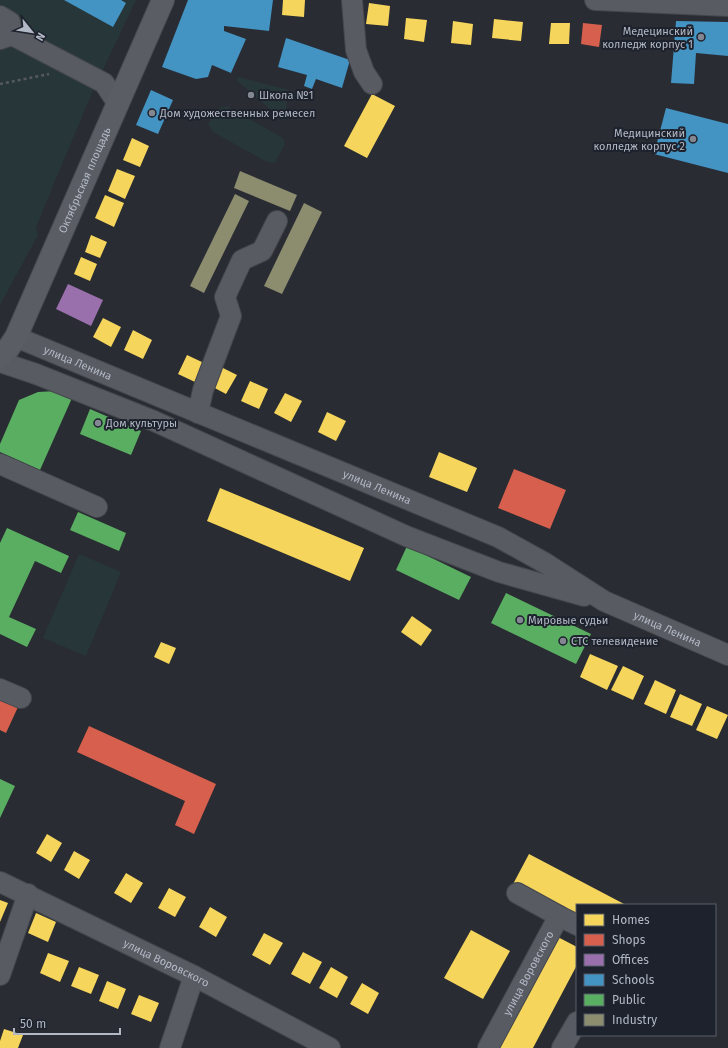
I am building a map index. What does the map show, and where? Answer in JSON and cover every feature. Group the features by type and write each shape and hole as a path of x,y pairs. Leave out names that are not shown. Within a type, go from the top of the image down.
{"main road":[{"name":"Октябрьская площадь","path":"5,350 118,104 126,82 163,0"}],"street":[{"path":"352,0 356,50 364,72 372,84"},
{"path":"595,0 728,6"},
{"path":"0,16 10,22 6,37 76,68 104,83 118,104"},
{"path":"198,413 203,390 231,316 225,297 242,260 262,251 277,221"},
{"path":"5,350 36,374 154,421 413,538 499,572 604,601"},
{"name":"улица Ленина","path":"5,350 198,413 498,537 545,563 604,601 728,656"},
{"path":"0,464 97,507"},
{"path":"0,689 21,698"},
{"name":"улица Воровского","path":"0,882 28,894 194,976 330,1048"},
{"path":"517,893 576,924"},
{"path":"0,975 28,894"},
{"name":"улица Воровского","path":"488,1048 559,916"},
{"path":"170,1048 194,976"},
{"path":"562,1048 576,1024"}],"path":[{"path":"0,84 76,68"}],"shaded area":[{"path":"0,0 136,0 91,95 36,227 38,235 0,305"},
{"path":"239,77 289,90 284,121 236,80"},
{"path":"227,106 283,138 285,144 275,163 267,162 213,132 208,124 216,109"},
{"path":"79,554 121,572 86,656 43,638"}],"building: Homes":[{"path":"283,0 305,0 304,17 282,15"},
{"path":"369,3 390,6 388,26 366,24"},
{"path":"406,18 427,20 424,42 404,39"},
{"path":"494,19 523,22 521,41 492,38"},
{"path":"453,21 473,24 471,45 451,43"},
{"path":"551,23 570,23 569,44 549,44"},
{"path":"372,94 395,106 367,158 344,146"},
{"path":"132,138 149,146 140,167 123,160"},
{"path":"117,169 135,176 125,199 108,191"},
{"path":"105,195 124,203 114,227 95,218"},
{"path":"91,235 107,242 100,258 85,252"},
{"path":"81,257 97,264 90,281 74,274"},
{"path":"103,318 121,327 111,347 93,337"},
{"path":"133,330 152,340 143,359 124,350"},
{"path":"187,355 204,363 195,382 178,374"},
{"path":"219,366 237,375 226,394 209,385"},
{"path":"250,381 268,389 259,409 241,401"},
{"path":"285,393 302,401 291,422 274,413"},
{"path":"327,412 346,421 336,441 318,432"},
{"path":"439,452 477,468 467,492 429,477"},
{"path":"220,488 364,548 350,581 207,521"},
{"path":"412,616 432,630 421,646 401,632"},
{"path":"161,642 176,648 169,664 154,657"},
{"path":"590,654 618,666 607,690 580,677"},
{"path":"623,666 644,676 633,700 611,690"},
{"path":"655,680 676,690 666,714 644,704"},
{"path":"680,694 702,704 692,726 670,717"},
{"path":"707,706 728,715 717,739 696,730"},
{"path":"47,834 62,843 51,862 36,853"},
{"path":"74,851 90,860 79,879 64,870"},
{"path":"529,854 624,904 576,904 576,920 512,886"},
{"path":"126,873 143,883 131,903 114,893"},
{"path":"169,888 186,897 175,917 158,908"},
{"path":"0,900 8,903 0,922"},
{"path":"210,907 227,917 216,937 199,927"},
{"path":"36,913 56,922 48,942 28,933"},
{"path":"471,930 510,951 483,999 444,978"},
{"path":"264,933 283,943 270,965 252,955"},
{"path":"554,935 576,946 576,967 533,1048 495,1048"},
{"path":"303,952 322,962 310,984 291,974"},
{"path":"48,953 69,961 60,982 40,973"},
{"path":"79,967 99,975 91,994 71,986"},
{"path":"331,967 348,977 337,998 319,988"},
{"path":"107,981 126,989 118,1009 99,1001"},
{"path":"362,983 379,993 368,1014 350,1004"},
{"path":"139,995 159,1003 151,1022 131,1014"},
{"path":"4,1029 23,1035 18,1048 0,1048 0,1041"}],"building: Shops":[{"path":"583,23 602,25 599,47 581,44"},
{"path":"514,469 566,490 550,529 498,508"},
{"path":"0,698 18,707 6,733 0,730"},
{"path":"89,726 216,784 194,834 175,825 185,801 77,752"}],"building: Offices":[{"path":"68,284 103,300 91,326 56,309"}],"building: Schools":[{"path":"64,0 121,0 126,3 113,27"},
{"path":"188,0 273,0 269,31 224,26 224,31 246,39 231,73 212,65 208,77 196,79 162,67"},
{"name":"Медецинский колледж корпус 1","path":"676,21 728,22 728,56 696,53 694,84 671,83"},
{"path":"286,38 350,60 342,88 316,79 312,89 304,86 307,75 278,67"},
{"path":"151,90 173,100 158,134 136,125"},
{"name":"Медицинский колледж корпус 2","path":"666,108 728,124 728,173 654,154"}],"building: Public":[{"path":"56,391 72,398 40,470 0,452 0,444 19,400 38,392"},
{"path":"90,409 141,431 131,455 80,434"},
{"path":"78,512 126,533 119,551 70,530"},
{"path":"7,528 69,556 61,573 35,561 9,617 36,629 27,647 0,634 0,543"},
{"path":"407,546 471,577 459,600 396,570"},
{"path":"506,593 591,634 576,664 491,623"},
{"path":"0,779 15,786 0,818"}],"building: Industry":[{"path":"240,171 297,195 290,211 234,188"},
{"path":"235,194 249,201 204,293 190,286"},
{"path":"304,203 322,212 282,294 264,286"}],"place":[{"name":"Медецинский колледж корпус 1","path":"701,37"},
{"name":"Школа №1","path":"251,95"},
{"name":"Дом художественных ремесел","path":"152,113"},
{"name":"Медицинский колледж корпус 2","path":"693,139"},
{"name":"Дом культуры","path":"98,423"},
{"name":"Мировые судьи","path":"520,620"},
{"name":"СТС телевидение","path":"563,641"}]}
